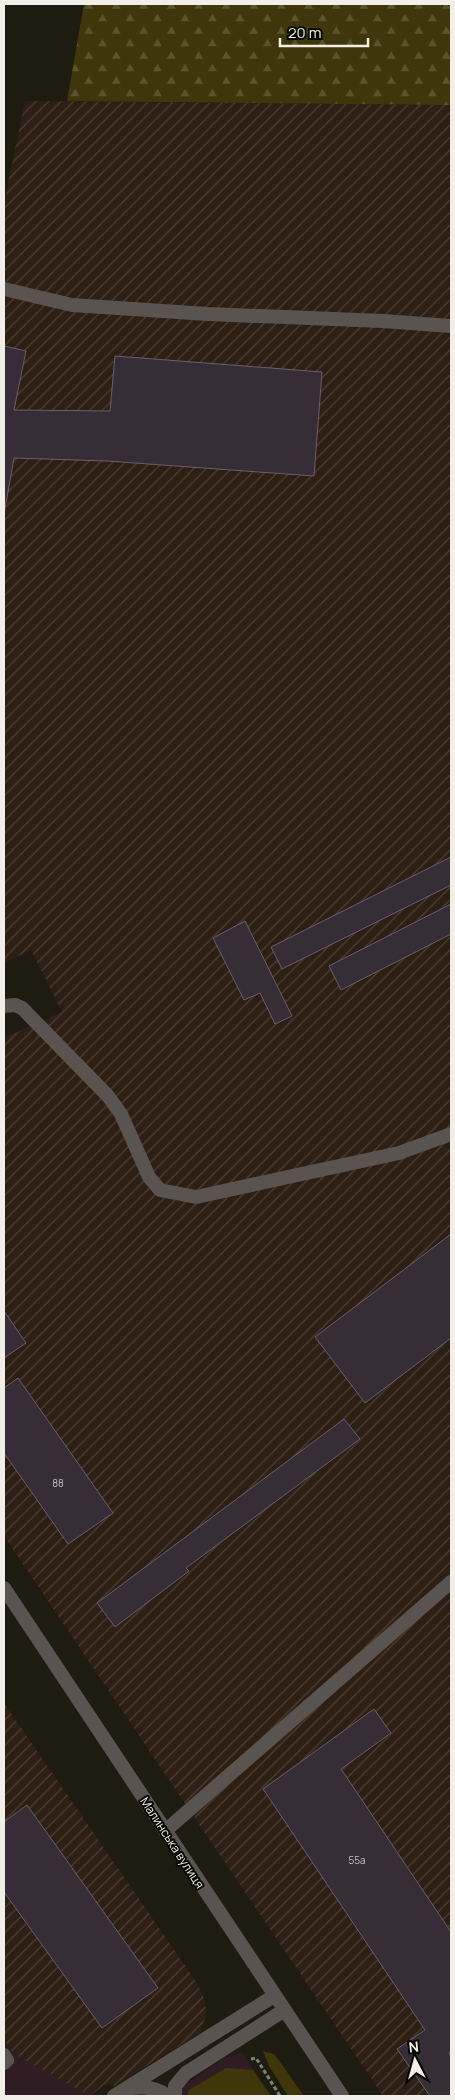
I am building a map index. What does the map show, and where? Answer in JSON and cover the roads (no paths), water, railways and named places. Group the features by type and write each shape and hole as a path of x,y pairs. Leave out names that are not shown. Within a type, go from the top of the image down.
{"street":[{"path":"4,289 72,305 451,326"},
{"path":"4,1006 15,1005 22,1008 103,1090 121,1114 149,1177 160,1190 196,1197 399,1154 451,1134"},
{"path":"164,1831 451,1582"},
{"name":"Малинська вулиця","path":"4,1588 283,2011 342,2096"},
{"path":"118,2094 274,1996"},
{"path":"175,2096 175,2086 186,2073 283,2011"},
{"path":"4,2055 7,2060 4,2063"},
{"path":"118,2094 140,2087 154,2088 168,2096"}]}
